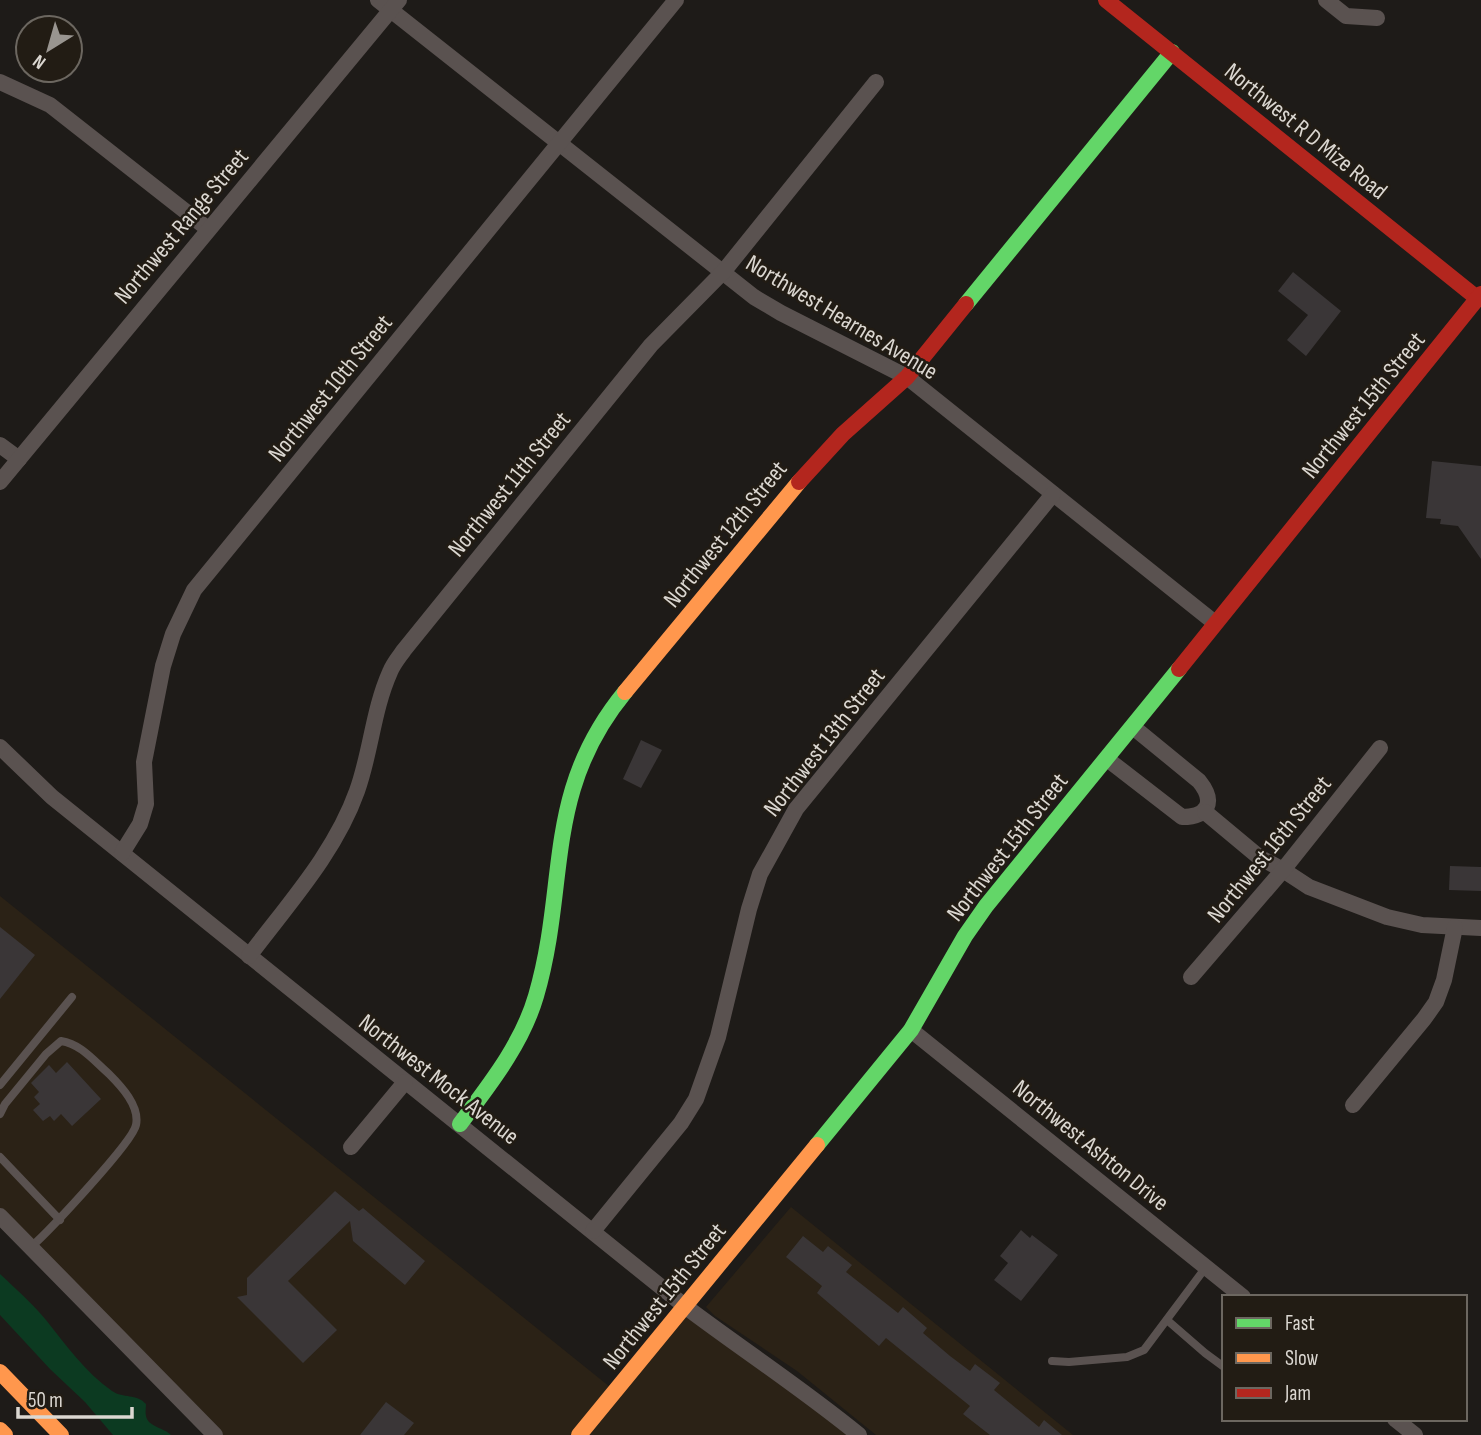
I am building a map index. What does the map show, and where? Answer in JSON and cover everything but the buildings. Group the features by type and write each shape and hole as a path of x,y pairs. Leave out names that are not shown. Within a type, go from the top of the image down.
{"main road":[{"name":"Northwest R D Mize Road","path":"1106,0 1479,296"},
{"name":"Northwest 12th Street","path":"460,1124 504,1066 521,1035 536,996 545,956 570,796 584,755 622,696 809,469 907,377 1172,52"},
{"name":"Northwest 15th Street","path":"579,1435 911,1030 965,936 986,906 1338,474 1479,296"},
{"path":"0,1372 61,1435"},
{"path":"0,1430 5,1435"}],"street":[{"name":"Northwest 10th Street","path":"122,853 140,824 146,804 144,762 163,666 173,634 194,590 676,0"},
{"path":"1326,0 1346,16 1377,18"},
{"name":"Northwest Hearnes Avenue","path":"390,3 559,144 754,297 907,377 1215,623"},
{"name":"Northwest Range Street","path":"0,482 390,3"},
{"path":"0,82 50,105 208,229"},
{"name":"Northwest 11th Street","path":"249,956 327,853 341,828 357,791 372,727 390,670 404,650 651,345 724,271 876,82"},
{"path":"0,445 19,459"},
{"name":"Northwest 13th Street","path":"593,1231 681,1123 696,1099 718,1037 760,874 796,809 1053,494"},
{"path":"1107,759 1182,817 1198,817 1205,811 1208,802 1205,789 1199,781 1133,727"},
{"name":"Northwest Mock Avenue","path":"0,747 52,797 405,1082 686,1307 726,1338 793,1382 859,1435"},
{"name":"Northwest 16th Street","path":"1191,977 1283,870 1380,748"},
{"path":"1205,811 1259,858 1309,887 1387,916 1422,925 1481,928"},
{"path":"1353,1105 1436,1002 1444,980 1455,927"},
{"name":"Northwest Ashton Drive","path":"911,1030 1241,1295"},
{"path":"351,1147 405,1082"},
{"path":"0,1216 215,1435"},
{"path":"1398,1421 1415,1435"}],"lane":[{"path":"0,1085 72,997"},
{"path":"0,1114 5,1104 46,1054 61,1041 75,1043 115,1080 132,1103 136,1126 60,1220 31,1247"},
{"path":"0,1157 60,1220"},
{"path":"1052,1361 1127,1357 1144,1350 1206,1267"},
{"path":"1167,1320 1222,1366"}],"shaded area":[{"path":"0,896 615,1391 686,1307 859,1435 215,1435 0,1216"},
{"path":"791,1207 1073,1435 876,1435 797,1371 715,1316 706,1307"}],"green space":[{"path":"0,1274 35,1308 76,1358 102,1384 116,1393 142,1401 146,1404 147,1420 171,1435 113,1435 85,1402 0,1315"}],"traffic: fast":[{"path":"966,304 1172,52"},
{"path":"817,1145 911,1030 965,936 986,906 1179,669"},
{"path":"460,1124 504,1063 530,1014 546,955 569,803 581,766 599,729 625,692"}],"traffic: slow":[{"path":"625,692 799,482"},
{"path":"579,1435 817,1145"},
{"path":"0,1372 61,1435"},
{"path":"0,1430 5,1435"}],"traffic: jam":[{"path":"1106,0 1477,298"},
{"path":"1179,669 1481,294"},
{"path":"799,482 843,434 907,377 966,304"}]}
